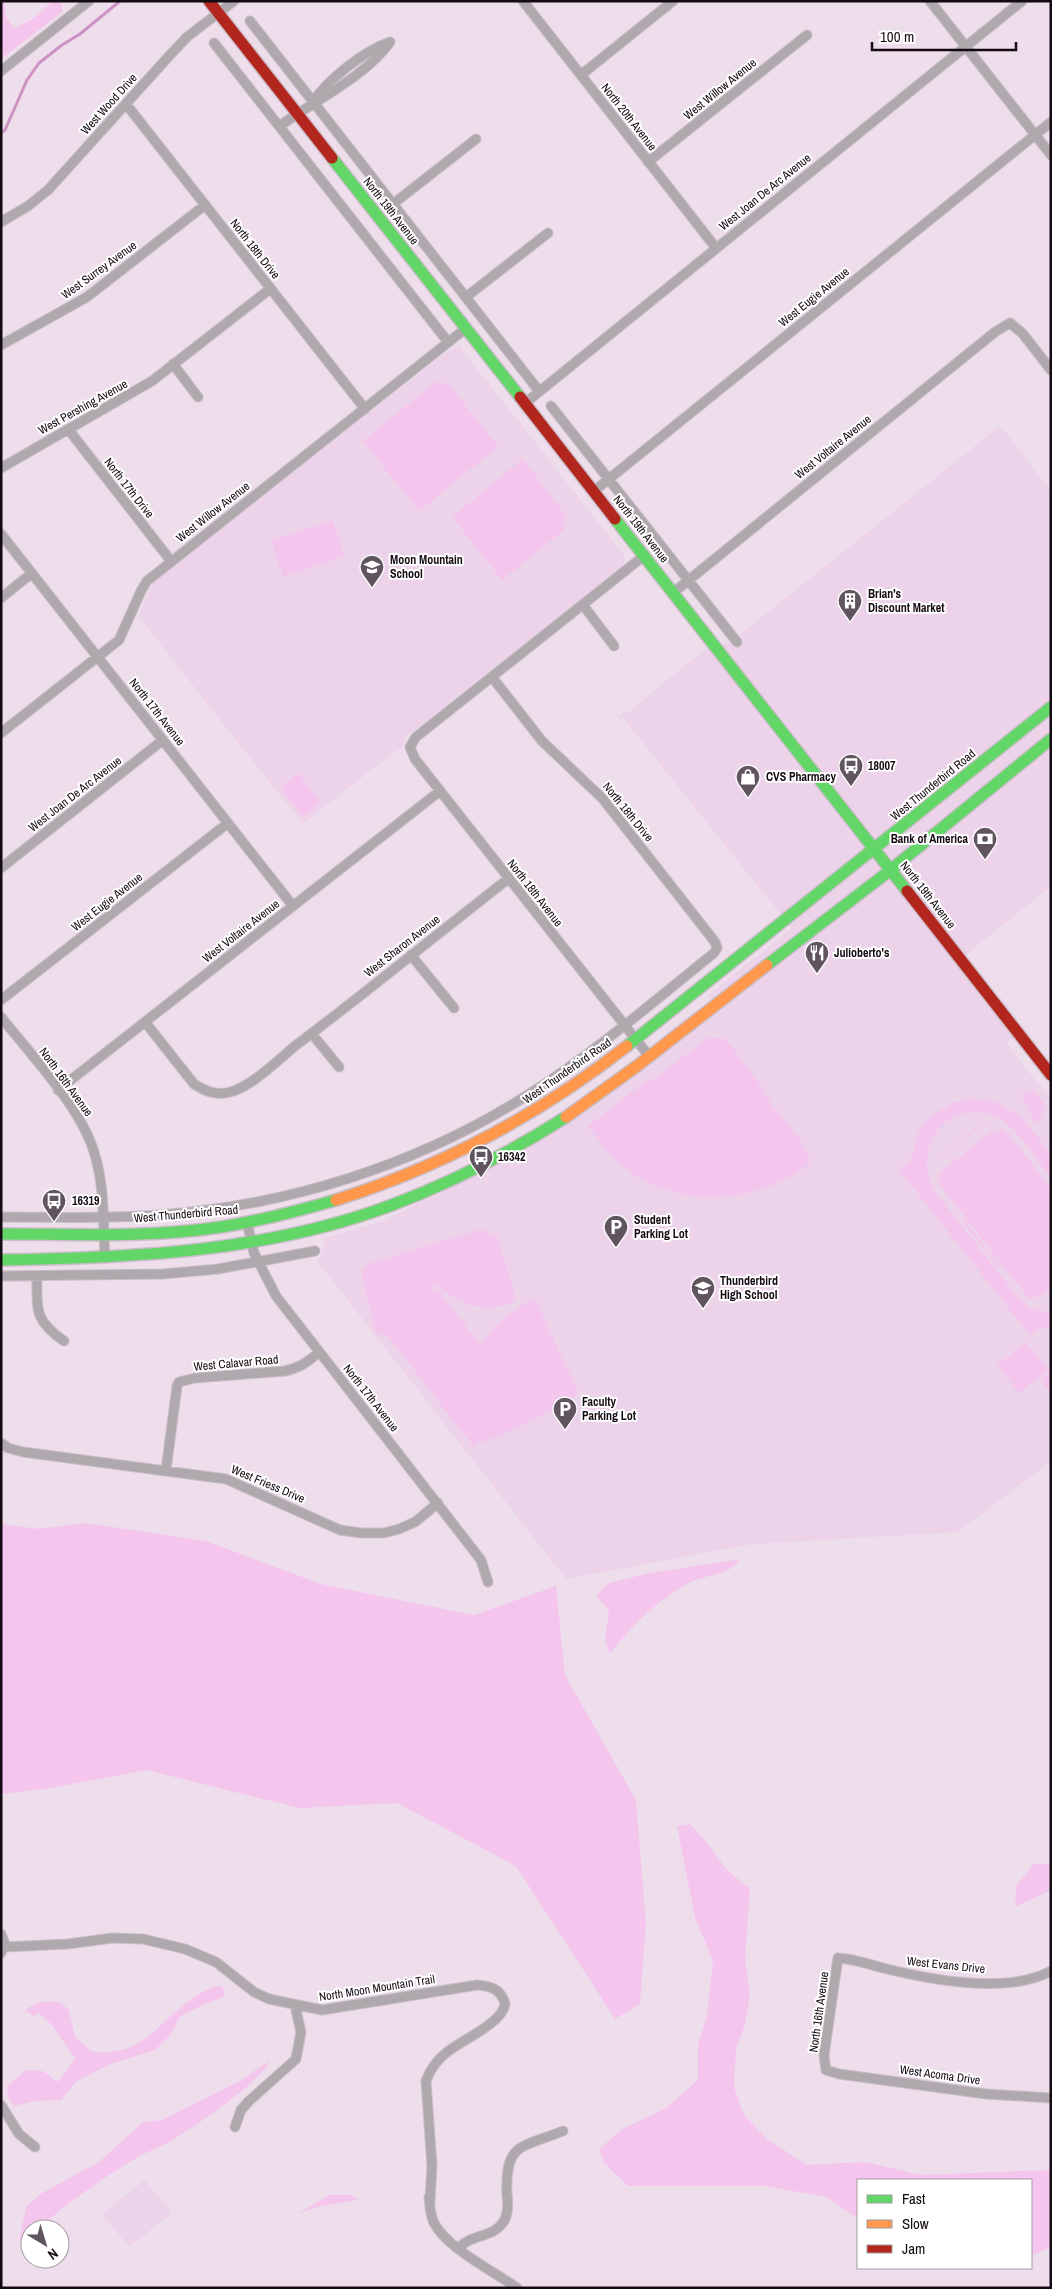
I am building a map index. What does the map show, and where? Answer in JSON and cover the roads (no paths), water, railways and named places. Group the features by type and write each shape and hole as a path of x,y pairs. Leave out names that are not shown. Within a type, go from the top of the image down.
{"main road":[{"name":"North 19th Avenue","path":"208,1 645,555 1051,1075"},
{"name":"West Thunderbird Road","path":"1,1234 104,1234 191,1230 247,1222 314,1206 401,1179 478,1143 538,1109 635,1039 1051,707"},
{"path":"1,1260 105,1258 176,1253 252,1242 353,1218 459,1177 551,1127 581,1107 890,870 1051,739"},
{"path":"729,964 743,983"}],"street":[{"path":"1,64 80,1"},
{"path":"1,71 89,1"},
{"name":"West Wood Drive","path":"1,222 28,206 48,190 187,37 234,1"},
{"name":"North 20th Avenue","path":"523,1 716,248"},
{"path":"581,75 674,1"},
{"path":"930,1 1051,155"},
{"name":"West Joan De Arc Avenue","path":"524,404 1022,1"},
{"name":"North 19th Avenue","path":"250,21 539,391"},
{"name":"West Willow Avenue","path":"648,162 807,34"},
{"path":"280,126 313,102 327,97 381,55 390,42 373,48 321,90 313,102"},
{"path":"214,43 448,342"},
{"name":"North 18th Drive","path":"126,104 365,409"},
{"name":"West Eugie Avenue","path":"594,491 1051,122"},
{"path":"393,204 476,139"},
{"name":"West Surrey Avenue","path":"1,345 87,297 205,205"},
{"path":"466,297 548,233"},
{"name":"West Pershing Avenue","path":"1,468 133,394 270,289"},
{"name":"West Voltaire Avenue","path":"674,592 994,332 1010,323 1023,334 1051,370"},
{"name":"West Willow Avenue","path":"1,734 119,640 141,591 148,581 465,329"},
{"path":"173,364 198,397"},
{"name":"North 19th Avenue","path":"551,406 736,642"},
{"name":"North 17th Drive","path":"68,429 171,562"},
{"name":"North 17th Avenue","path":"1,534 293,906"},
{"path":"492,677 645,555"},
{"path":"1,598 32,574"},
{"path":"582,605 614,646"},
{"name":"North 18th Drive","path":"492,677 542,741 603,799 717,948"},
{"name":"North 18th Avenue","path":"492,677 412,742 412,756 649,1056"},
{"name":"West Joan De Arc Avenue","path":"1,868 163,740"},
{"name":"West Voltaire Avenue","path":"58,1090 440,791"},
{"name":"West Eugie Avenue","path":"1,1000 228,823"},
{"name":"West Sharon Avenue","path":"145,1022 194,1084 205,1091 218,1094 231,1092 247,1083 312,1034 508,878"},
{"name":"West Thunderbird Road","path":"1,1217 158,1215 245,1204 305,1190 374,1169 440,1142 505,1109 581,1059 714,953 717,948"},
{"path":"412,955 454,1008"},
{"name":"North 16th Avenue","path":"1,1017 78,1117 94,1152 100,1182 105,1258"},
{"path":"312,1034 339,1068"},
{"name":"North 17th Avenue","path":"247,1222 259,1262 276,1296 481,1560 488,1582"},
{"path":"1,1276 163,1274 259,1262 315,1251"},
{"path":"37,1276 40,1316 47,1329 64,1341"},
{"name":"West Calavar Road","path":"166,1470 175,1396 179,1382 195,1378 284,1371 296,1368 309,1361 319,1352"},
{"name":"West Friess Drive","path":"1,1443 17,1450 226,1479 340,1530 361,1533 384,1533 399,1529 415,1522 438,1503"},
{"name":"North Moon Mountain Trail","path":"1,1934 3,1950 112,1938 143,1939 159,1942 209,1959 254,1992 269,1999 295,2006 322,2010 477,1985 489,1986 501,1994 505,2004 500,2015 446,2052 429,2075 426,2089 428,2134 432,2166 430,2201 433,2221 438,2230 459,2248 517,2288"},
{"name":"North 16th Avenue","path":"826,2070 824,2055 838,1958"},
{"name":"West Evans Drive","path":"838,1958 853,1959 914,1975 974,1982 1024,1980 1051,1971"},
{"path":"235,2127 241,2110 249,2101 296,2059 301,2032 295,2006"},
{"name":"West Acoma Drive","path":"826,2070 840,2074 986,2094 1051,2098"},
{"path":"1,2105 20,2134 35,2147"},
{"path":"459,2248 465,2241 492,2232 506,2218 508,2197 506,2174 511,2154 519,2148 563,2131"}],"waterway":[{"path":"1,133 5,130 27,80 39,63 80,34 120,1"}],"place":[{"name":"Moon Mountain School","path":"372,588"},
{"name":"Brian's Discount Market","path":"850,622"},
{"name":"18007","path":"851,787"},
{"name":"CVS Pharmacy","path":"748,798"},
{"name":"Bank of America","path":"985,860"},
{"name":"Julioberto's","path":"817,974"},
{"name":"16342","path":"481,1178"},
{"name":"16319","path":"54,1222"},
{"name":"Student Parking Lot","path":"616,1248"},
{"name":"Thunderbird High School","path":"703,1309"},
{"name":"Faculty Parking Lot","path":"565,1430"}]}
